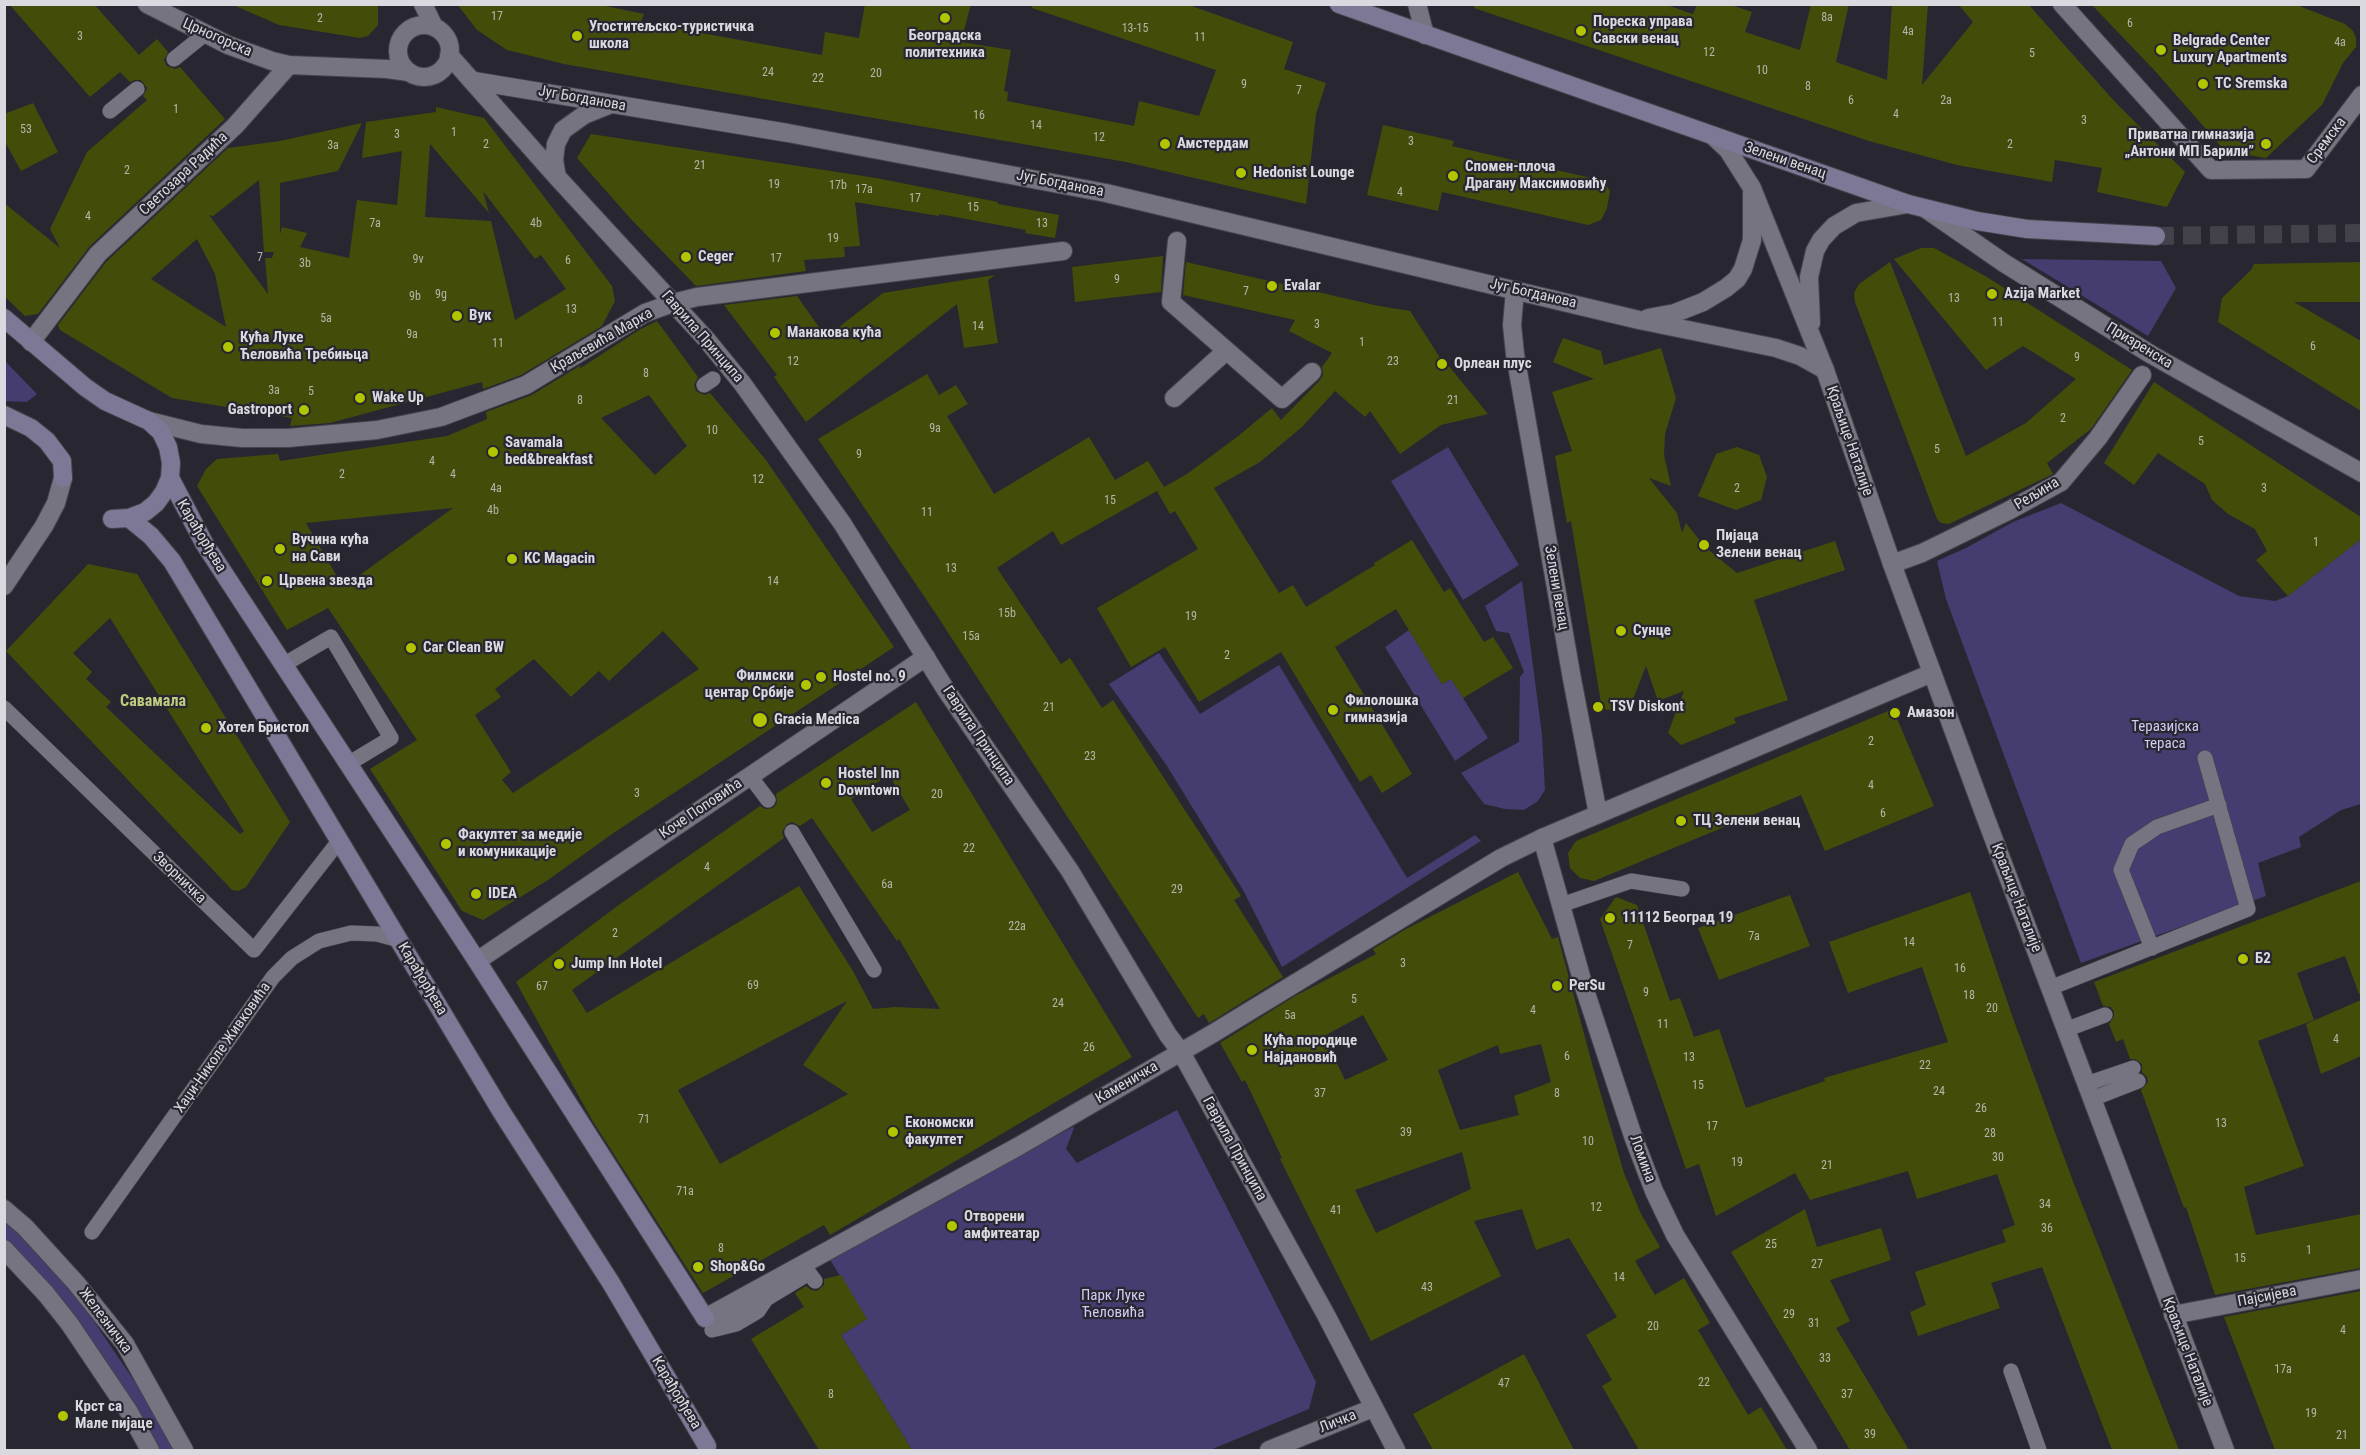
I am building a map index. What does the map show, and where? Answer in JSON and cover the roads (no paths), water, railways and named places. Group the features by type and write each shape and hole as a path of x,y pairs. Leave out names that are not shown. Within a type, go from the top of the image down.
{"main road":[{"name":"Зелени венац","path":"1339,4 1916,206 1977,221 2027,229 2156,236"},
{"path":"4,318 85,387 126,411 149,421 160,432 168,447 171,463 170,478"},
{"path":"4,415 31,428 47,441 62,469"},
{"name":"Карађорђева","path":"170,478 164,492 151,507 121,519 151,536 172,561 501,1111 611,1282 707,1446"},
{"name":"Карађорђева","path":"170,478 204,543 477,961 705,1318"}],"street":[{"name":"Црногорска","path":"147,4 205,34 256,56 289,65"},
{"path":"412,27 418,4"},
{"path":"423,4 434,27 446,38 449,55 447,63 434,75"},
{"path":"1417,4 1425,35"},
{"name":"Сремска","path":"2062,4 2211,170 2306,169 2361,95"},
{"path":"366,68 386,57 399,45 405,33 412,27 426,25 434,27"},
{"path":"399,45 399,58 409,72"},
{"name":"Гаврила Принципа","path":"449,55 557,177 674,303 742,383 842,523 965,718 1070,871 1168,1035 1181,1052 1326,1315 1396,1450"},
{"path":"289,65 366,68 474,81"},
{"name":"Светозара Радића","path":"31,342 93,251 235,126 289,65"},
{"name":"Југ Богданова","path":"474,81 800,135 1106,193 1639,320 1776,348 1800,356 1825,370"},
{"path":"557,177 554,160 556,144 563,130 584,115 609,105"},
{"name":"Краљице Наталије","path":"1713,135 1728,150 1752,188 1825,370 1932,673 2225,1450"},
{"name":"Југ Богданова","path":"1639,320 1675,313 1703,303 1737,279 1743,269 1752,240 1752,188"},
{"name":"Краљице Наталије","path":"1813,342 1809,277 1815,251 1821,240 1834,226 1856,213 1916,206"},
{"name":"Призренска","path":"1916,206 2155,356 2361,473"},
{"path":"1177,242 1171,302 1282,399 1312,372"},
{"name":"Краљевића Марка","path":"149,421 201,434 242,438 288,438 377,430 441,417 526,385 645,313 674,303 697,297 1062,251"},
{"name":"Зелени венац","path":"1515,290 1512,325 1515,354 1598,814"},
{"path":"1174,398 1226,351"},
{"name":"Рељина","path":"1892,564 1923,553 2061,482 2098,438 2155,356"},
{"path":"4,586 44,526 56,503 62,469"},
{"name":"Коче Поповића","path":"477,961 926,657"},
{"path":"1542,838 1932,673"},
{"name":"Каменичка","path":"705,1318 1012,1150 1181,1052 1501,858 1542,838"},
{"name":"Ломина","path":"1542,838 1588,998 1633,1136 1654,1191 1675,1235 1808,1450"},
{"name":"Железничка","path":"4,1209 25,1227 76,1283 125,1344 184,1450"},
{"name":"Железничка","path":"4,1249 46,1294 69,1323 129,1412 150,1450"},
{"name":"Пајсијева","path":"2173,1315 2361,1279"},
{"name":"Личка","path":"1269,1450 1373,1408"}],"lane":[{"path":"174,59 205,34"},
{"path":"110,111 137,89"},
{"path":"283,665 331,637 391,738 348,764"},
{"name":"Зворничка","path":"4,708 254,950 339,841"},
{"path":"2050,988 2248,909 2205,758"},
{"path":"750,776 768,800"},
{"path":"2152,948 2121,870 2132,844 2157,827 2219,805"},
{"path":"792,832 874,970"},
{"path":"1561,904 1631,881 1682,889"},
{"name":"Хаџи-Николе Живковића","path":"92,1232 273,977 292,958 319,941 351,933 377,934 399,940"},
{"path":"2066,1030 2106,1015"},
{"path":"2089,1091 2135,1075"},
{"path":"766,1299 809,1273 815,1281"},
{"path":"2011,1371 2039,1450"}],"tunnel":[{"path":"2156,236 2362,233"}],"place":[{"name":"Београдска политехника","path":"945,18"},
{"name":"Пореска управа Савски венац","path":"1581,31"},
{"name":"Угоститељско-туристичка школа","path":"577,36"},
{"name":"Belgrade Center Luxury Apartments","path":"2161,50"},
{"name":"TC Sremska","path":"2203,84"},
{"name":"Амстердам","path":"1165,144"},
{"name":"Приватна гимназија „Антони МП Барили”","path":"2266,144"},
{"name":"Hedonist Lounge","path":"1241,173"},
{"name":"Спомен-плоча Драгану Максимовићу","path":"1453,176"},
{"name":"Ceger","path":"686,257"},
{"name":"Evalar","path":"1272,286"},
{"name":"Azija Market","path":"1992,294"},
{"name":"Вук","path":"457,316"},
{"name":"Манакова кућа","path":"775,333"},
{"name":"Кућа Луке Ћеловића Требињца","path":"228,347"},
{"name":"Орлеан плус","path":"1442,364"},
{"name":"Wake Up","path":"360,398"},
{"name":"Gastroport","path":"304,410"},
{"name":"Savamala bed&breakfast","path":"493,452"},
{"name":"Пијаца Зелени венац","path":"1704,545"},
{"name":"Вучина кућа на Сави","path":"280,549"},
{"name":"KC Magacin","path":"512,559"},
{"name":"Црвена звезда","path":"267,581"},
{"name":"Сунце","path":"1621,631"},
{"name":"Car Clean BW","path":"411,648"},
{"name":"Hostel no. 9","path":"821,677"},
{"name":"Филмски центар Србије","path":"806,685"},
{"name":"TSV Diskont","path":"1598,707"},
{"name":"Филолошка гимназија","path":"1333,710"},
{"name":"Амазон","path":"1895,713"},
{"name":"Gracia Medica","path":"760,720"},
{"name":"Хотел Бристол","path":"206,728"},
{"name":"Hostel Inn Downtown","path":"826,783"},
{"name":"ТЦ Зелени венац","path":"1681,821"},
{"name":"Факултет за медије и комуникације","path":"446,844"},
{"name":"IDEA","path":"476,894"},
{"name":"11112 Београд 19","path":"1610,918"},
{"name":"Б2","path":"2243,959"},
{"name":"Jump Inn Hotel","path":"559,964"},
{"name":"PerSu","path":"1557,986"},
{"name":"Кућа породице Најдановић","path":"1252,1050"},
{"name":"Економски факултет","path":"893,1132"},
{"name":"Отворени амфитеатар","path":"952,1226"},
{"name":"Shop&Go","path":"698,1267"},
{"name":"Крст са Мале пијаце","path":"63,1416"}],"district":[{"name":"Савамала","path":"153,702"}],"park label":[{"name":"Теразијска тераса","path":"2165,736"},
{"name":"Парк Луке Ћеловића","path":"1113,1304"}]}
